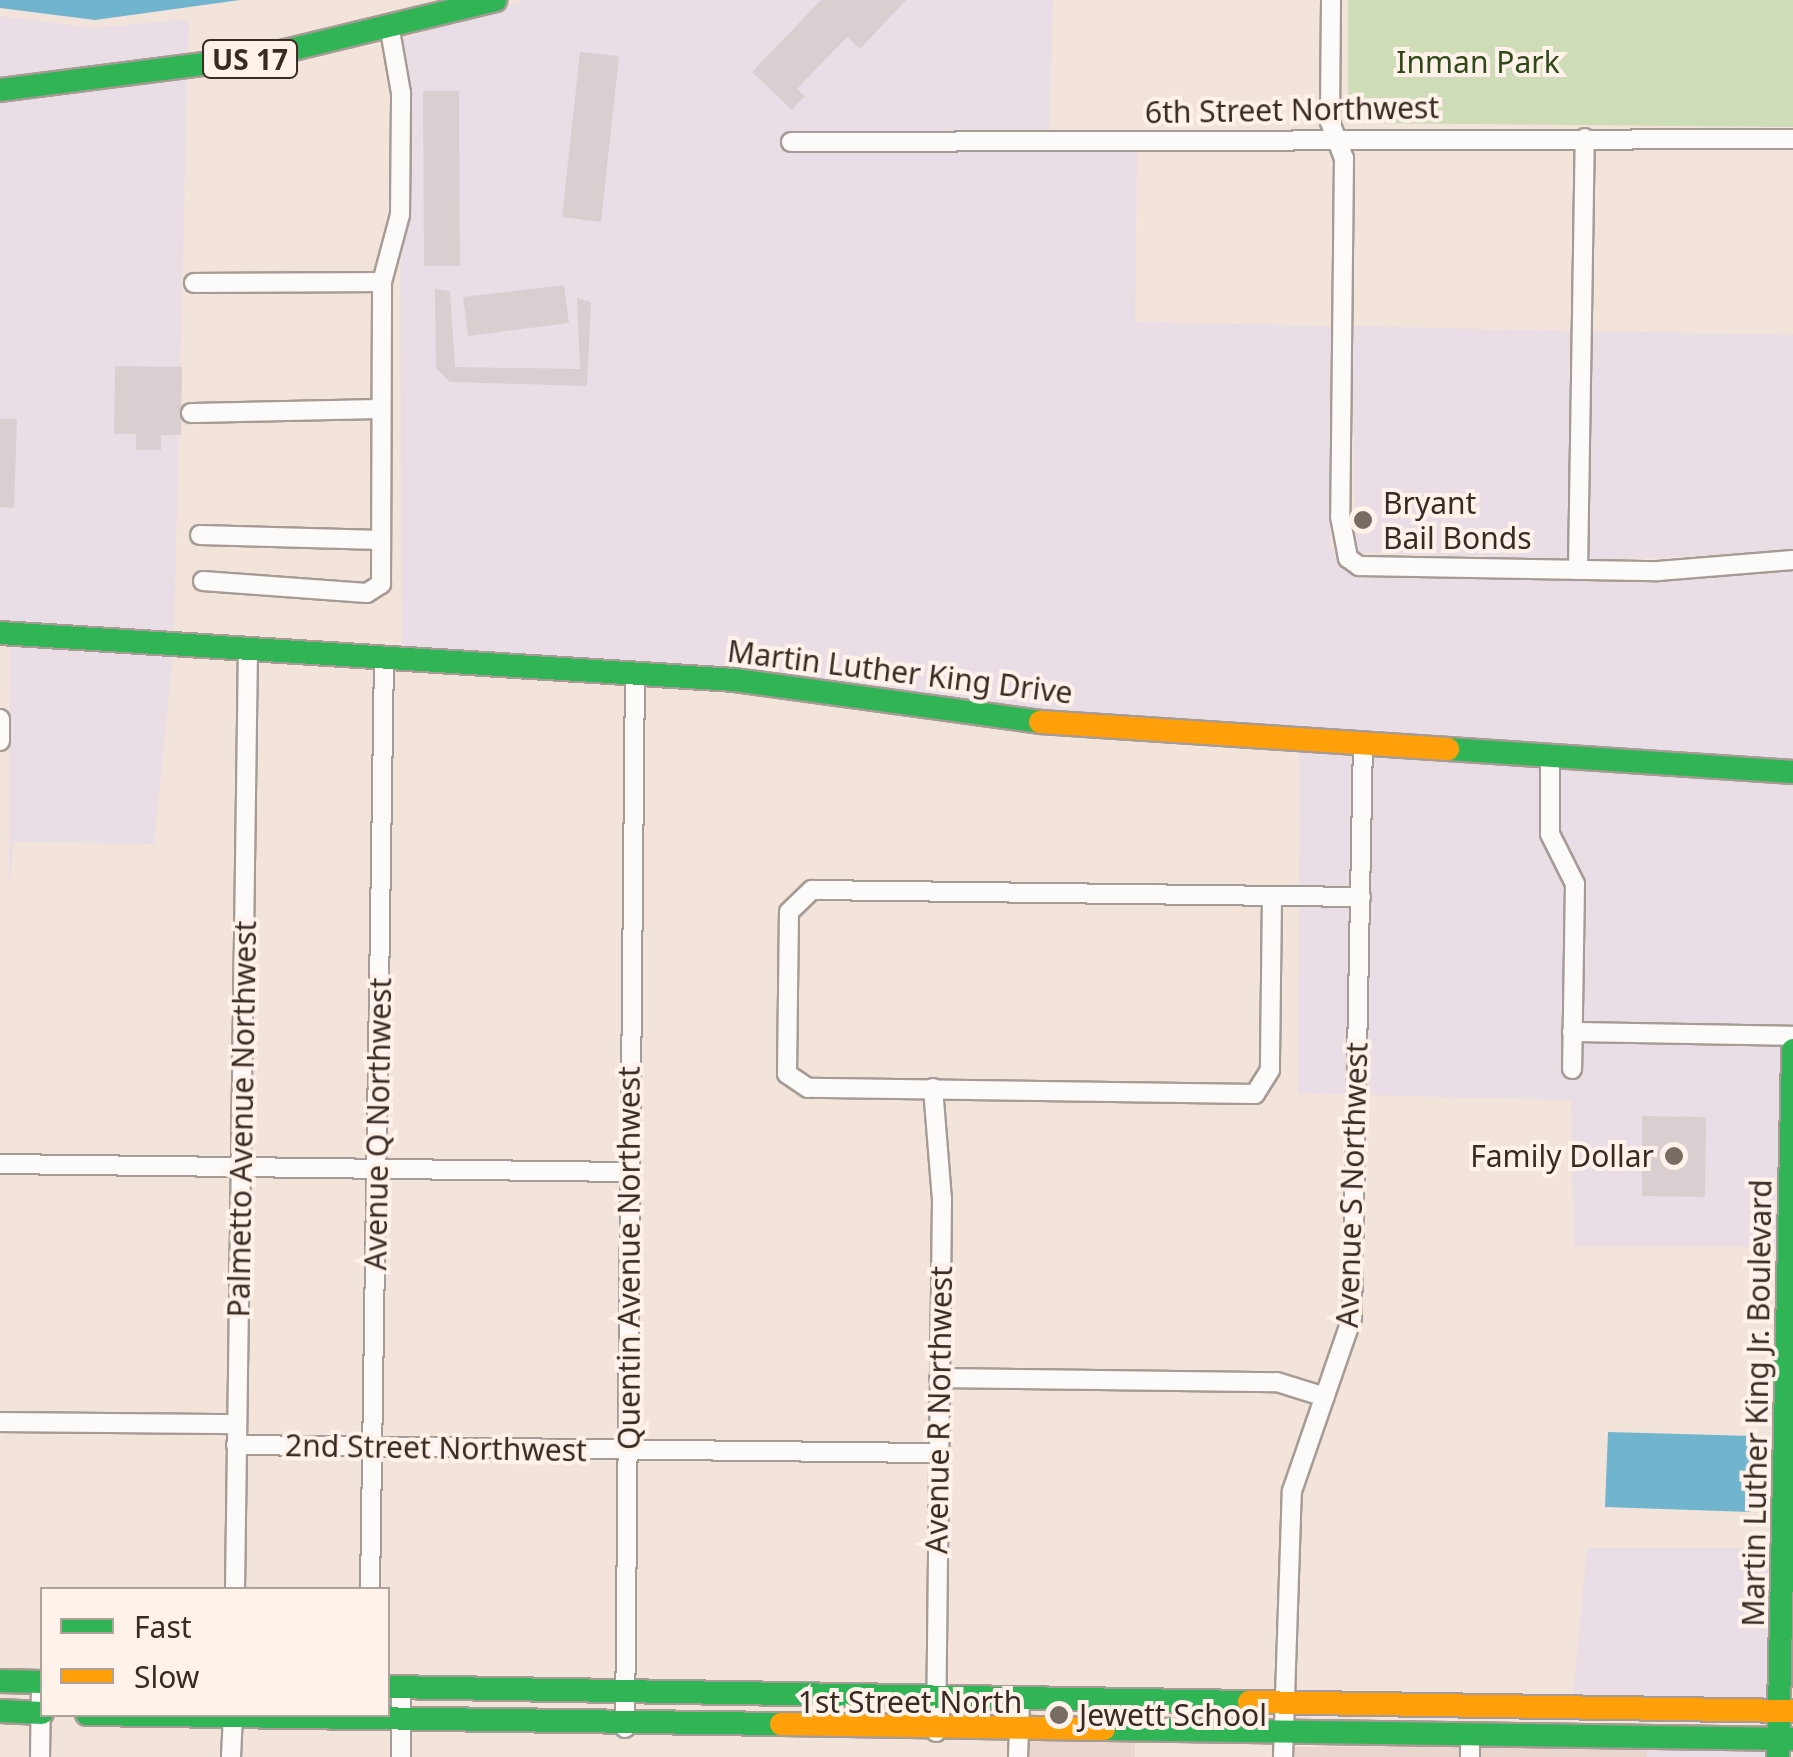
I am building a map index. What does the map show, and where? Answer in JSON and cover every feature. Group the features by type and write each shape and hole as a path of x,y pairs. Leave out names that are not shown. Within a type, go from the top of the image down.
{"main road":[{"name":"US 17","path":"0,90 184,70 390,30 495,0"},
{"name":"Martin Luther King Drive","path":"0,633 804,685 1048,723 1793,772"},
{"name":"Martin Luther King Jr. Boulevard","path":"1783,1745 1793,1050"},
{"path":"0,1681 40,1682"},
{"name":"1st Street North","path":"394,1687 1786,1710"},
{"path":"0,1711 40,1713"},
{"name":"1st Street North","path":"232,1717 367,1719 401,1724 1019,1732 1283,1747 1783,1745"}],"street":[{"path":"1330,0 1337,140 1340,530 1348,558 1359,566 1578,570 1793,560"},
{"path":"203,581 367,593 381,584 382,282 400,215 401,93 390,30"},
{"path":"1578,570 1584,138"},
{"name":"6th Street Northwest","path":"791,142 1793,139"},
{"path":"194,283 382,282"},
{"path":"191,413 381,409"},
{"path":"200,535 381,540"},
{"name":"Palmetto Avenue Northwest","path":"234,1587 248,648"},
{"name":"Avenue Q Northwest","path":"370,1587 384,658"},
{"name":"Quentin Avenue Northwest","path":"625,1728 635,673"},
{"path":"0,720 0,740"},
{"name":"Avenue S Northwest","path":"1283,1747 1292,1491 1352,1318 1363,742"},
{"path":"1550,757 1550,834 1575,884 1572,1069"},
{"path":"1272,896 1270,1070 1258,1091 808,1088 791,1079 788,939 797,898 812,890 1360,897"},
{"path":"1572,1032 1793,1036"},
{"name":"Avenue R Northwest","path":"934,1088 939,1378 936,1732"},
{"path":"0,1164 628,1172"},
{"path":"939,1378 1277,1382 1325,1397"},
{"path":"0,1422 236,1424"},
{"name":"2nd Street Northwest","path":"236,1445 936,1454"},
{"path":"394,1687 401,1724 400,1757"},
{"path":"1018,1757 1020,1699"},
{"path":"40,1757 41,1717"},
{"path":"232,1717 232,1757"}],"shaded area":[{"path":"525,0 1053,0 1049,133 782,133 781,150 1137,151 1135,322 1332,326 1330,543 1342,569 1658,580 1793,569 1793,764 996,708 804,676 402,650 400,245 410,215 411,93 402,39"},
{"path":"0,16 94,28 189,19 188,60 0,82"},
{"path":"187,78 174,636 0,623 0,99"},
{"path":"1352,326 1572,331 1569,560 1356,552"},
{"path":"1592,331 1793,335 1793,551 1589,561"},
{"path":"10,643 173,654 154,844 14,842 9,893"},
{"path":"1300,748 1352,751 1351,888 1299,888"},
{"path":"1373,752 1540,766 1540,837 1565,885 1562,1077 1582,1078 1582,1041 1793,1045 1793,1247 1574,1247 1571,1100 1367,1095"},
{"path":"1560,767 1793,782 1793,1027 1583,1023 1585,884 1560,832"},
{"path":"1299,906 1350,906 1346,1094 1298,1093"},
{"path":"1587,1548 1786,1548 1784,1701 1573,1699"},
{"path":"1029,1741 1135,1743 1135,1757 1028,1757"},
{"path":"1480,1745 1647,1746 1647,1757 1480,1757"},
{"path":"1459,1746 1459,1757 1293,1757 1293,1747"},
{"path":"1647,1746 1769,1748 1769,1757 1647,1757"}],"green space":[{"name":"Inman Park","path":"1348,0 1793,0 1793,127 1348,123"}],"water":[{"path":"0,0 240,0 95,20 0,8"},
{"path":"1608,1432 1753,1436 1750,1512 1605,1507"}],"building":[{"path":"821,0 906,0 860,49 847,37 797,89 805,96 792,110 752,72"},
{"path":"580,52 619,56 601,222 562,217"},
{"path":"423,91 459,91 460,266 424,266"},
{"path":"564,285 569,323 468,336 463,297"},
{"path":"435,289 450,291 455,367 580,369 577,298 591,302 587,386 450,382 436,368"},
{"path":"115,366 182,367 181,435 161,435 161,450 136,450 136,434 114,434"},
{"path":"0,419 17,419 14,508 0,507"},
{"name":"Family Dollar","path":"1642,1116 1706,1117 1705,1197 1642,1196"}],"traffic: fast":[{"path":"0,90 264,56 495,0"},
{"path":"0,633 735,680 1040,722"},
{"path":"1448,749 1793,772"},
{"path":"1778,1757 1793,1050"},
{"path":"0,1681 40,1682"},
{"path":"390,1687 1249,1702"},
{"path":"0,1711 40,1713"},
{"path":"295,1717 781,1724"},
{"path":"1104,1729 1793,1739"}],"traffic: slow":[{"path":"1040,722 1448,749"},
{"path":"1249,1702 1793,1711"},
{"path":"781,1724 1104,1729"}],"place":[{"name":"Bryant Bail Bonds","path":"1363,520"},
{"name":"Family Dollar","path":"1674,1156"},
{"name":"Jewett School","path":"1059,1715"}]}
